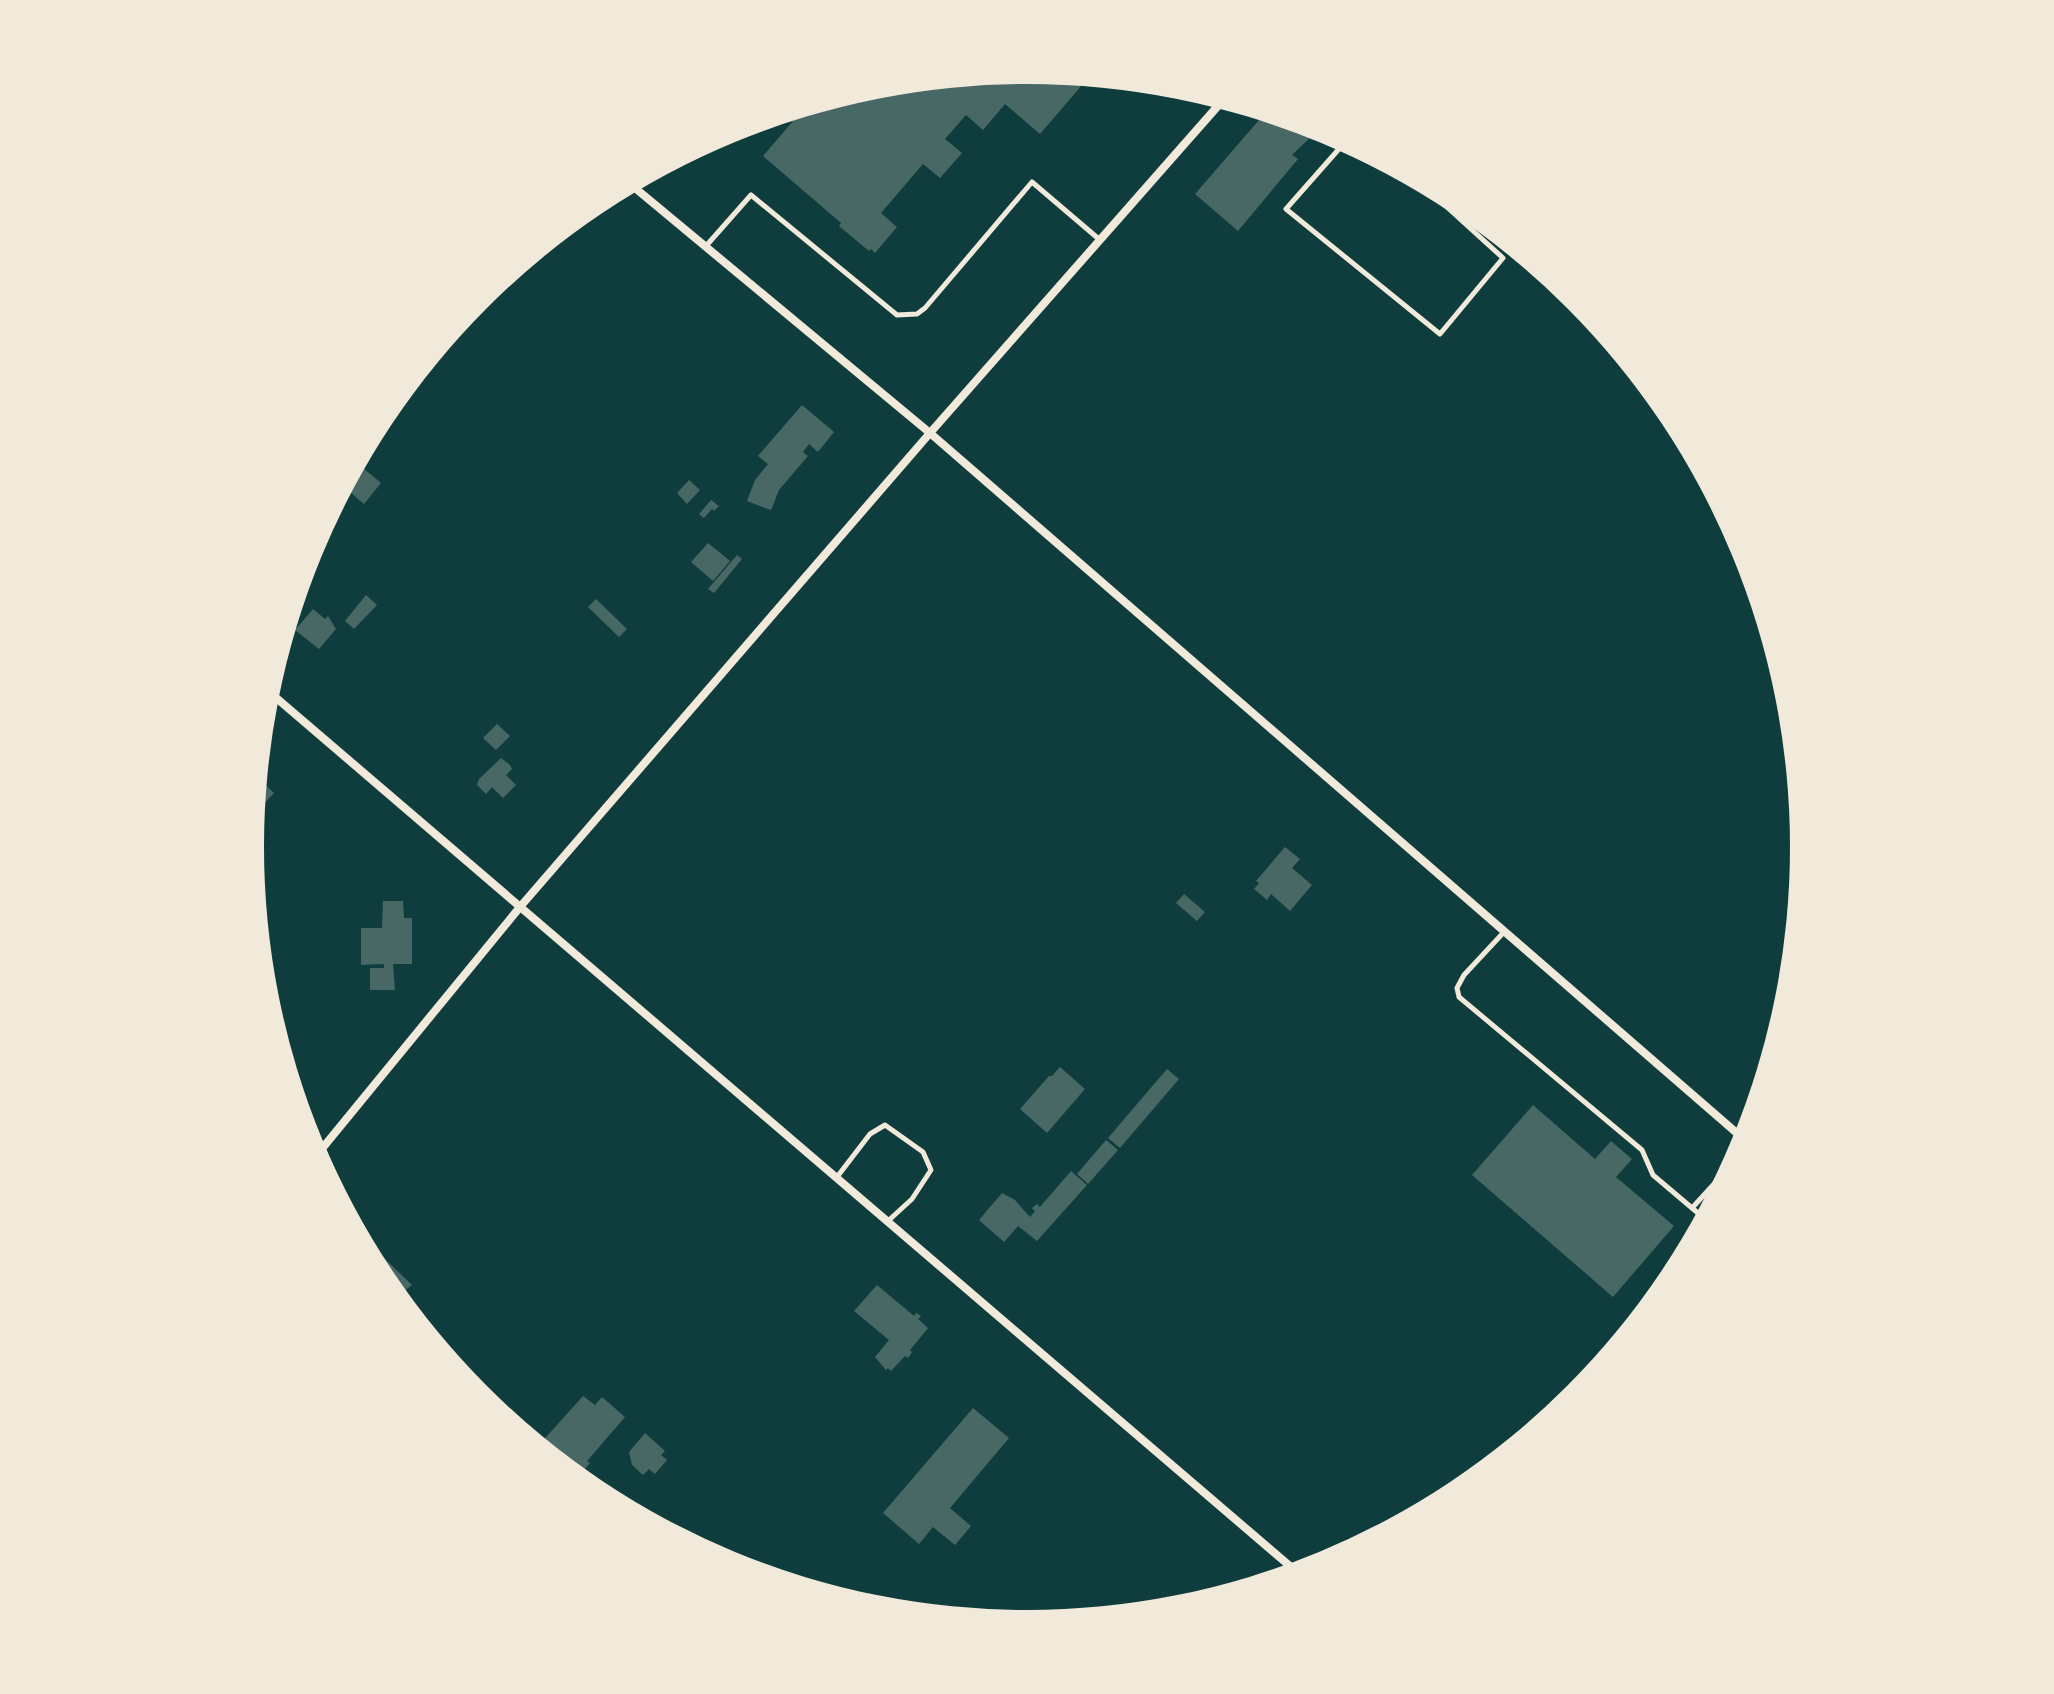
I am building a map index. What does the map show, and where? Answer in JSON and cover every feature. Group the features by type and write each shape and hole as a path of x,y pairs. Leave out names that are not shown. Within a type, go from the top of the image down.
{"street":[{"path":"325,1145 520,907 1216,108"},
{"path":"638,191 930,433 1735,1131"},
{"path":"279,700 1288,1564"}],"lane":[{"path":"1338,151 1286,209 1440,334 1503,258 1463,222"},
{"path":"706,247 751,195 897,315 908,316 925,308 1032,182 1100,240"},
{"path":"1504,932 1464,975 1457,988 1459,997 1642,1150 1653,1175 1697,1212"},
{"path":"837,1177 870,1134 885,1125 923,1152 931,1170 912,1199 888,1221"},
{"path":"1692,1208 1707,1191"}],"building":[{"path":"977,86 1081,86 1040,134 1005,104 983,130 966,115 945,139 962,153 940,178 923,164 881,213 897,227 875,253 839,226 841,223 763,156 793,121 878,99"},
{"path":"1259,120 1309,138 1292,155 1298,159 1238,231 1195,194"},
{"path":"802,405 834,432 818,452 809,444 803,452 808,456 779,490 771,510 747,501 755,480 768,464 758,456"},
{"path":"364,469 381,483 364,504 352,493"},
{"path":"689,480 700,490 687,504 677,493"},
{"path":"711,500 719,506 704,518 699,514"},
{"path":"708,543 730,561 713,581 691,562"},
{"path":"737,555 742,559 714,593 708,589"},
{"path":"366,595 377,605 354,629 345,621"},
{"path":"596,599 627,629 619,637 588,607"},
{"path":"313,609 325,619 328,616 336,629 319,649 296,629"},
{"path":"497,724 510,736 496,750 483,738"},
{"path":"501,758 510,765 512,769 506,775 516,785 503,798 492,787 486,794 477,785 479,779"},
{"path":"267,786 274,793 266,802"},
{"path":"1285,847 1300,859 1292,868 1312,885 1290,911 1271,894 1267,900 1254,889 1259,883 1256,881"},
{"path":"1184,894 1205,912 1197,921 1176,903"},
{"path":"383,901 403,901 404,918 412,918 412,964 393,964 395,990 370,990 370,968 384,968 384,964 361,965 361,928 382,928"},
{"path":"1060,1067 1085,1089 1047,1133 1020,1109"},
{"path":"1167,1069 1179,1079 1120,1148 1108,1138"},
{"path":"1533,1105 1595,1159 1611,1141 1632,1159 1616,1177 1674,1226 1613,1297 1472,1175"},
{"path":"1106,1140 1118,1150 1088,1184 1077,1174"},
{"path":"1071,1171 1087,1185 1037,1241 1018,1226 1004,1242 979,1220 1002,1193 1015,1200 1030,1217 1035,1211 1032,1208 1037,1204 1040,1207"},
{"path":"386,1260 412,1285 406,1289"},
{"path":"877,1285 914,1316 916,1313 921,1316 918,1319 928,1328 910,1350 912,1352 908,1358 905,1356 891,1371 886,1370 875,1357 889,1340 854,1311"},
{"path":"583,1396 595,1405 602,1397 625,1417 587,1461 590,1463 585,1468 545,1438"},
{"path":"973,1408 1009,1438 950,1508 971,1526 955,1545 933,1527 919,1544 883,1513"},
{"path":"645,1433 665,1451 661,1455 667,1460 655,1474 649,1469 643,1475 632,1465 629,1452"}]}
